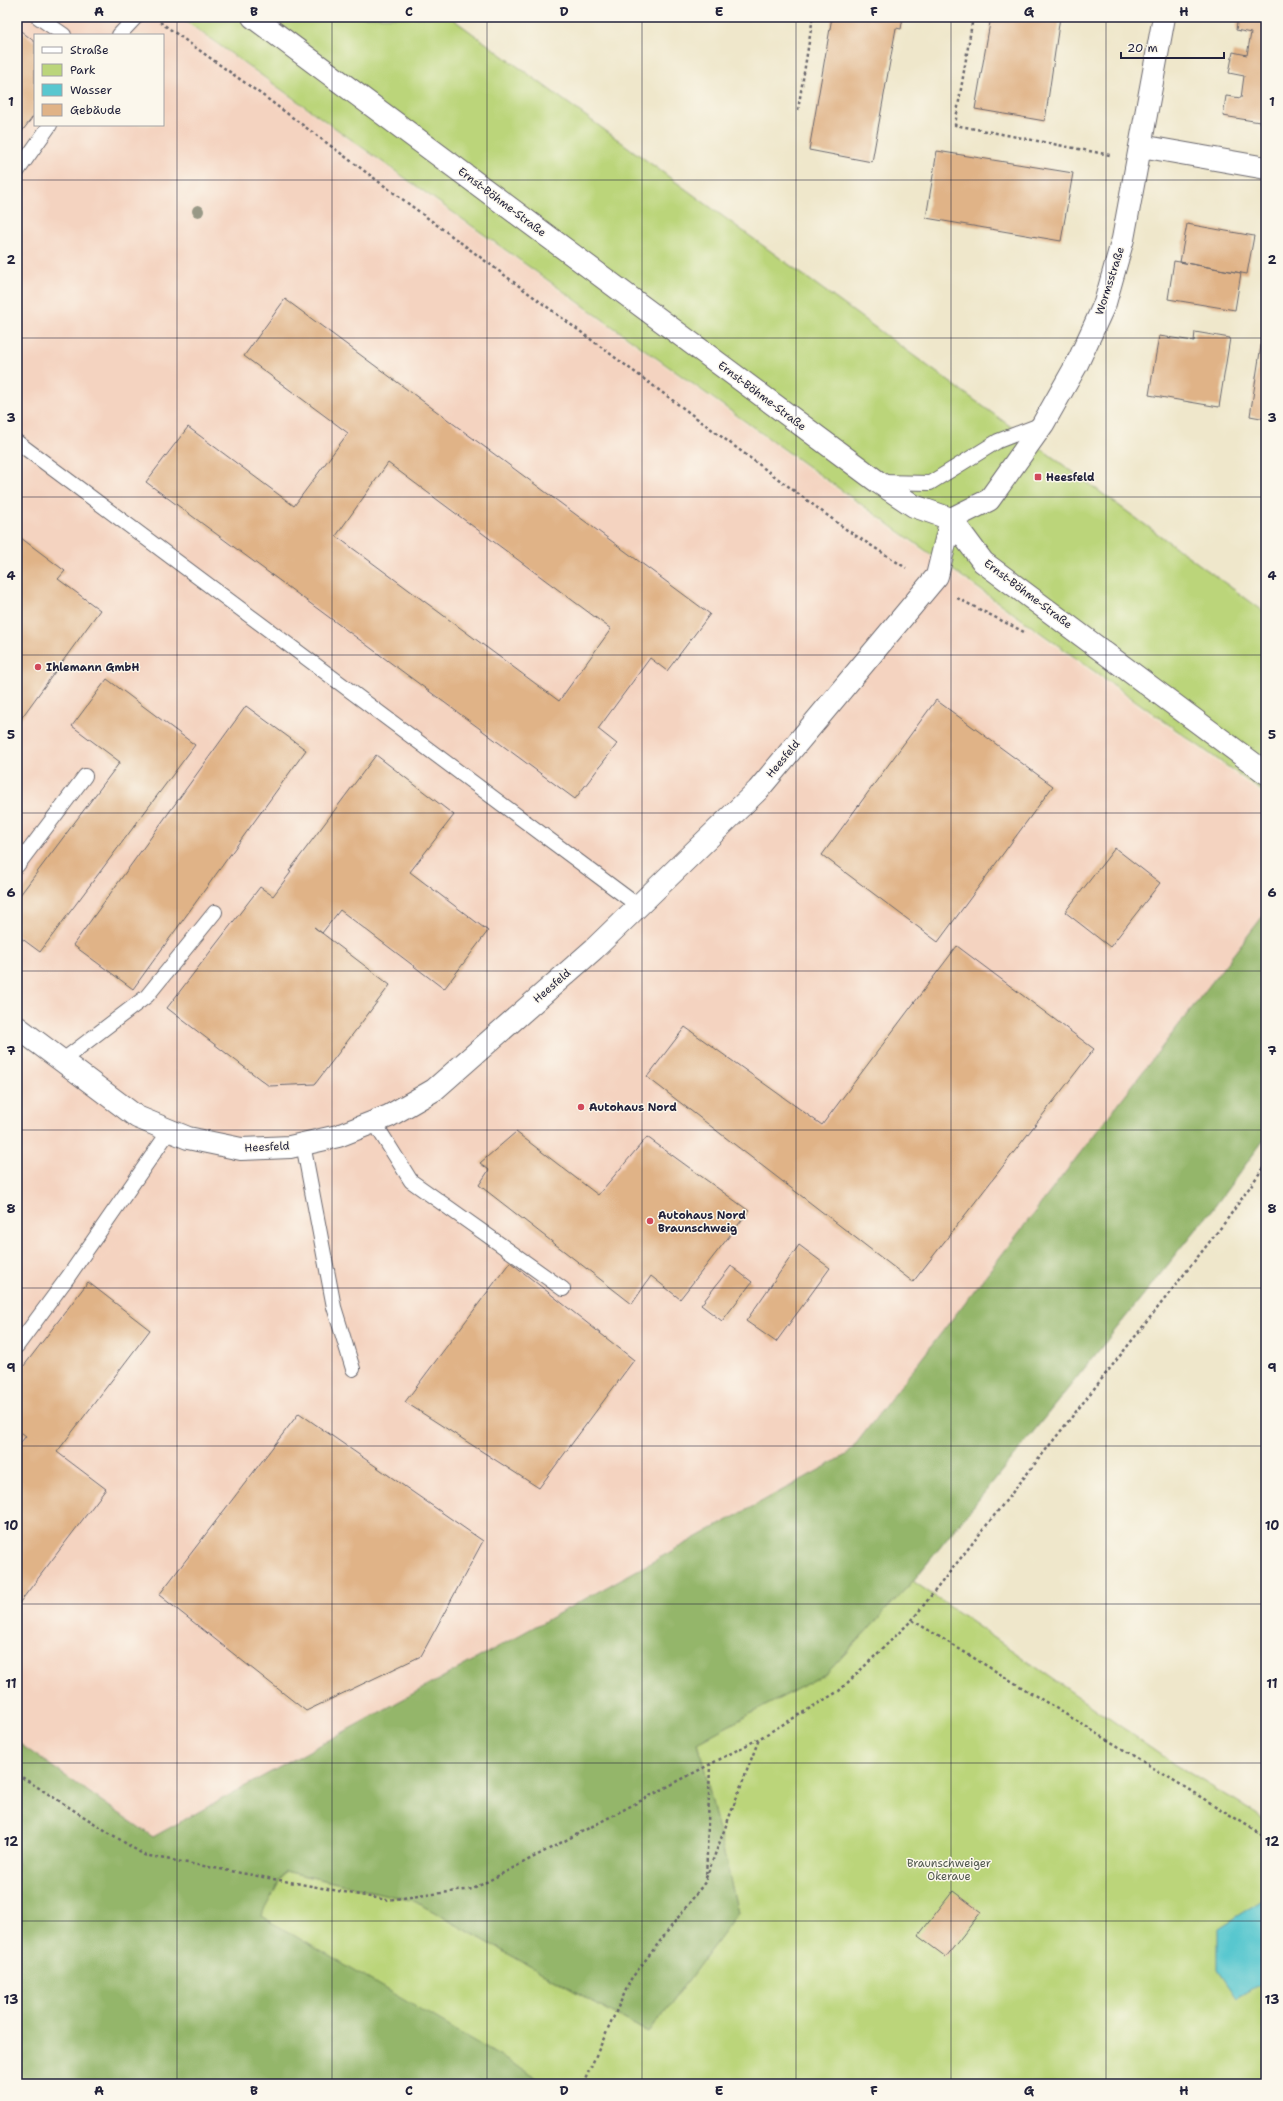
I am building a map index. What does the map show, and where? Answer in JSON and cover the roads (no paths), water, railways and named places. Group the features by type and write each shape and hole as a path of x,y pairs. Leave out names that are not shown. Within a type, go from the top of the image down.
{"street":[{"name":"Ernst-Böhme-Straße","path":"253,17 878,482 914,506 952,519 983,562 1266,773"},
{"name":"Wormsstraße","path":"952,519 989,500 1043,424 1077,364 1105,303 1123,239 1164,17"},
{"path":"1140,153 1266,168"},
{"name":"Heesfeld","path":"17,1026 137,1117 188,1138 241,1149 290,1147 338,1136 389,1116 434,1090 594,949 637,905 758,790 937,576 952,519"}],"lane":[{"path":"38,17 63,34"},
{"path":"120,34 136,17"},
{"path":"17,172 49,126"},
{"path":"878,482 930,483 998,440 1043,424"},
{"path":"17,442 637,905"},
{"path":"17,866 85,776"},
{"path":"63,1060 147,996 214,912"},
{"path":"374,1122 411,1181 563,1289"},
{"path":"17,1346 68,1277 170,1130"},
{"path":"302,1144 334,1307 353,1369"}],"water":[{"path":"1264,1899 1266,1900 1266,1981 1237,1998 1218,1970 1218,1928"}],"place":[{"name":"Heesfeld","path":"1038,477"},
{"name":"Ihlemann GmbH","path":"38,667"},
{"name":"Autohaus Nord","path":"581,1107"},
{"name":"Autohaus Nord Braunschweig","path":"650,1221"}],"park label":[{"name":"Braunschweiger Okeraue","path":"949,1869"}]}
